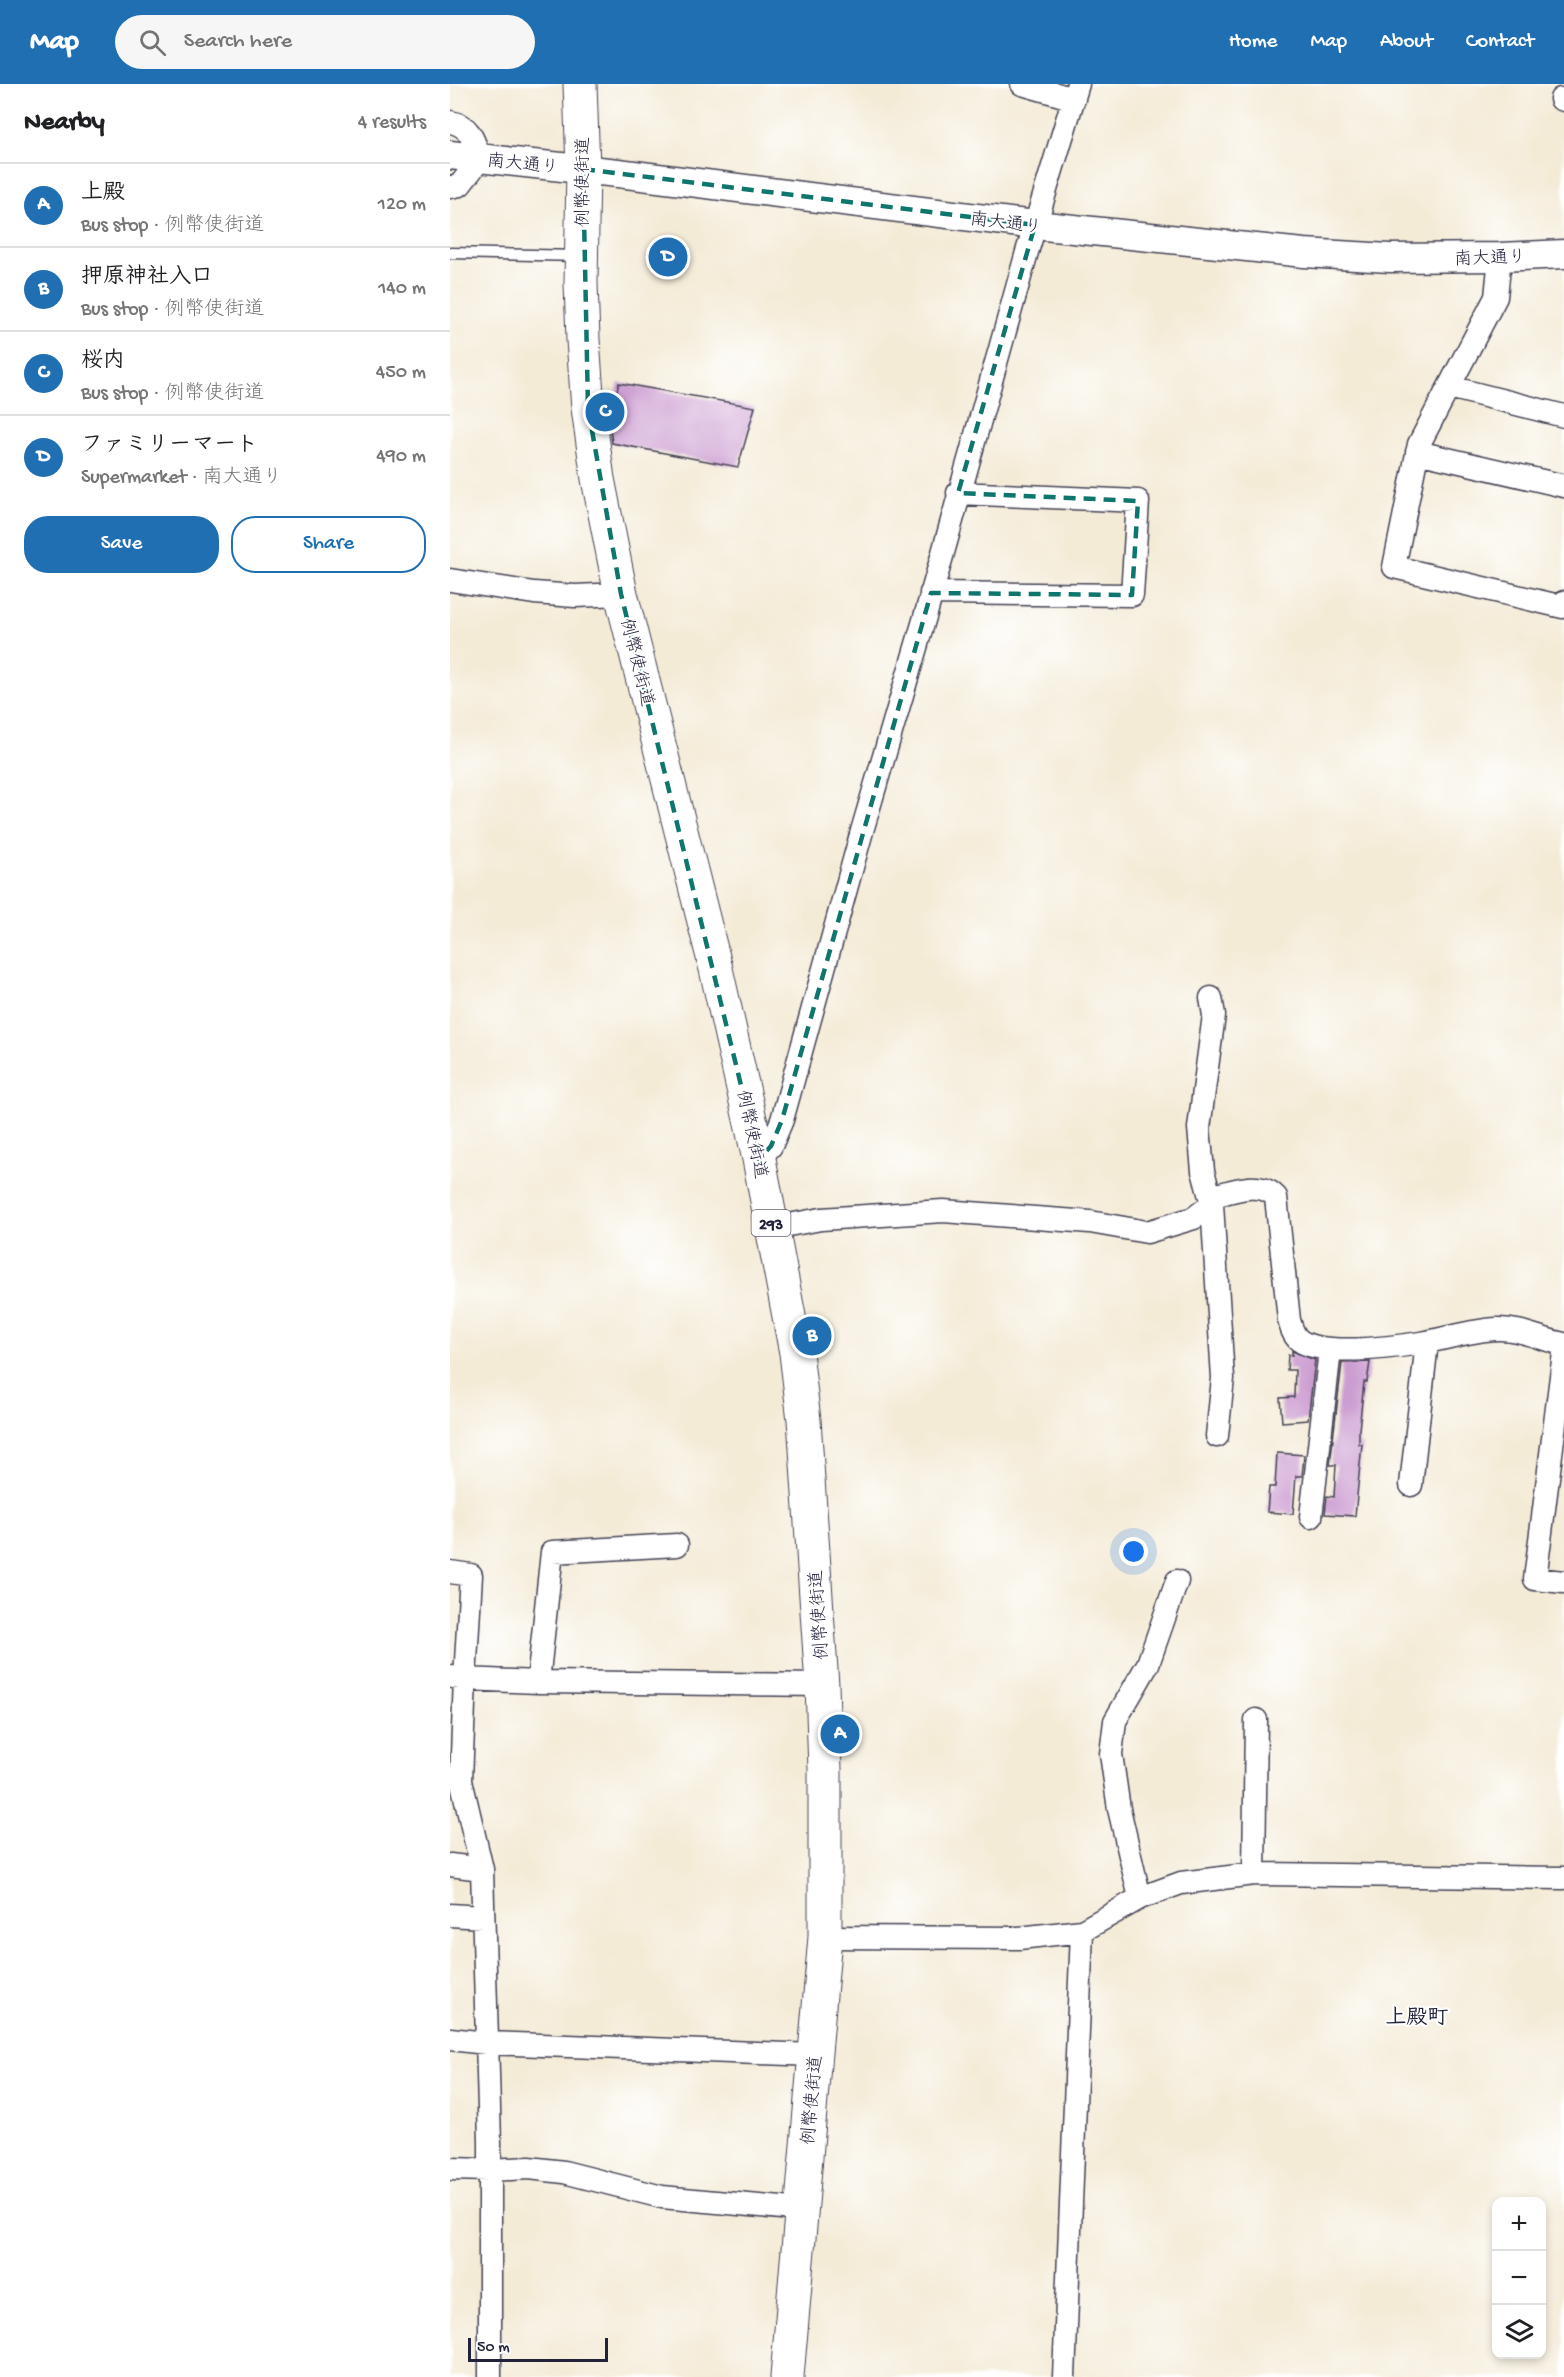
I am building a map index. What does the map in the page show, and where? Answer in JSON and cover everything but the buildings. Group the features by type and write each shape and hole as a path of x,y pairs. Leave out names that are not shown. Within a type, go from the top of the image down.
{"highway":[{"name":"例幣使街道","path":"580,84 583,169 583,340 588,408 598,479 621,594 713,958 759,1159 796,1353 804,1420 822,1685 825,1770 825,1937 787,2377"}],"street":[{"path":"759,1159 771,1146 782,1120 858,842 1035,225 1076,91 1022,84"},
{"path":"450,122 465,127 471,133 480,159 460,185 450,187"},
{"name":"南大通り","path":"450,155 583,169 1035,225 1304,254 1390,258 1564,254"},
{"path":"1500,257 1496,297 1419,444 1394,567 1563,607 1564,602"},
{"path":"1449,387 1564,416"},
{"path":"1417,452 1564,486"},
{"path":"931,593 1132,595 1138,501 958,493"},
{"path":"450,580 534,593 575,596 621,594"},
{"path":"1211,998 1214,1015 1199,1128 1203,1172 1211,1201 1223,1378 1217,1436"},
{"path":"772,1228 821,1219 943,1211 1090,1222 1147,1232 1194,1218 1211,1201 1256,1188 1265,1189 1276,1197 1291,1328 1300,1341 1330,1350 1362,1349 1427,1342 1497,1329 1564,1344"},
{"path":"1411,1485 1427,1342"},
{"path":"1311,1517 1330,1350"},
{"path":"1564,1353 1534,1580 1564,1582"},
{"path":"538,1682 552,1551 677,1545"},
{"path":"450,1572 471,1575 458,1678 455,1779 482,1869 489,2170 490,2377"},
{"path":"1140,1898 1118,1798 1112,1754 1115,1721 1148,1664 1177,1581"},
{"path":"458,1678 538,1682 822,1685"},
{"path":"1254,1874 1256,1720"},
{"path":"450,1865 482,1869"},
{"path":"825,1937 1019,1938 1082,1931 1140,1898 1181,1883 1254,1874 1564,1878"},
{"path":"450,1915 482,1917"},
{"path":"1064,2377 1082,1931"},
{"path":"450,2039 486,2043 815,2055"},
{"path":"450,2169 529,2168 564,2172 662,2197 803,2210"}],"lane":[{"path":"450,253 582,256"}],"highlighted area":[{"path":"583,169 1035,225 958,493 1138,501 1132,595 931,593 782,1120 771,1146 759,1159 621,594 588,408"}],"place":[{"name":"ファミリーマート","path":"668,257"},
{"name":"桜内","path":"605,412"},
{"name":"押原神社入口","path":"812,1336"},
{"name":"上殿","path":"840,1734"}],"district":[{"name":"上殿町","path":"1417,2016"}]}
